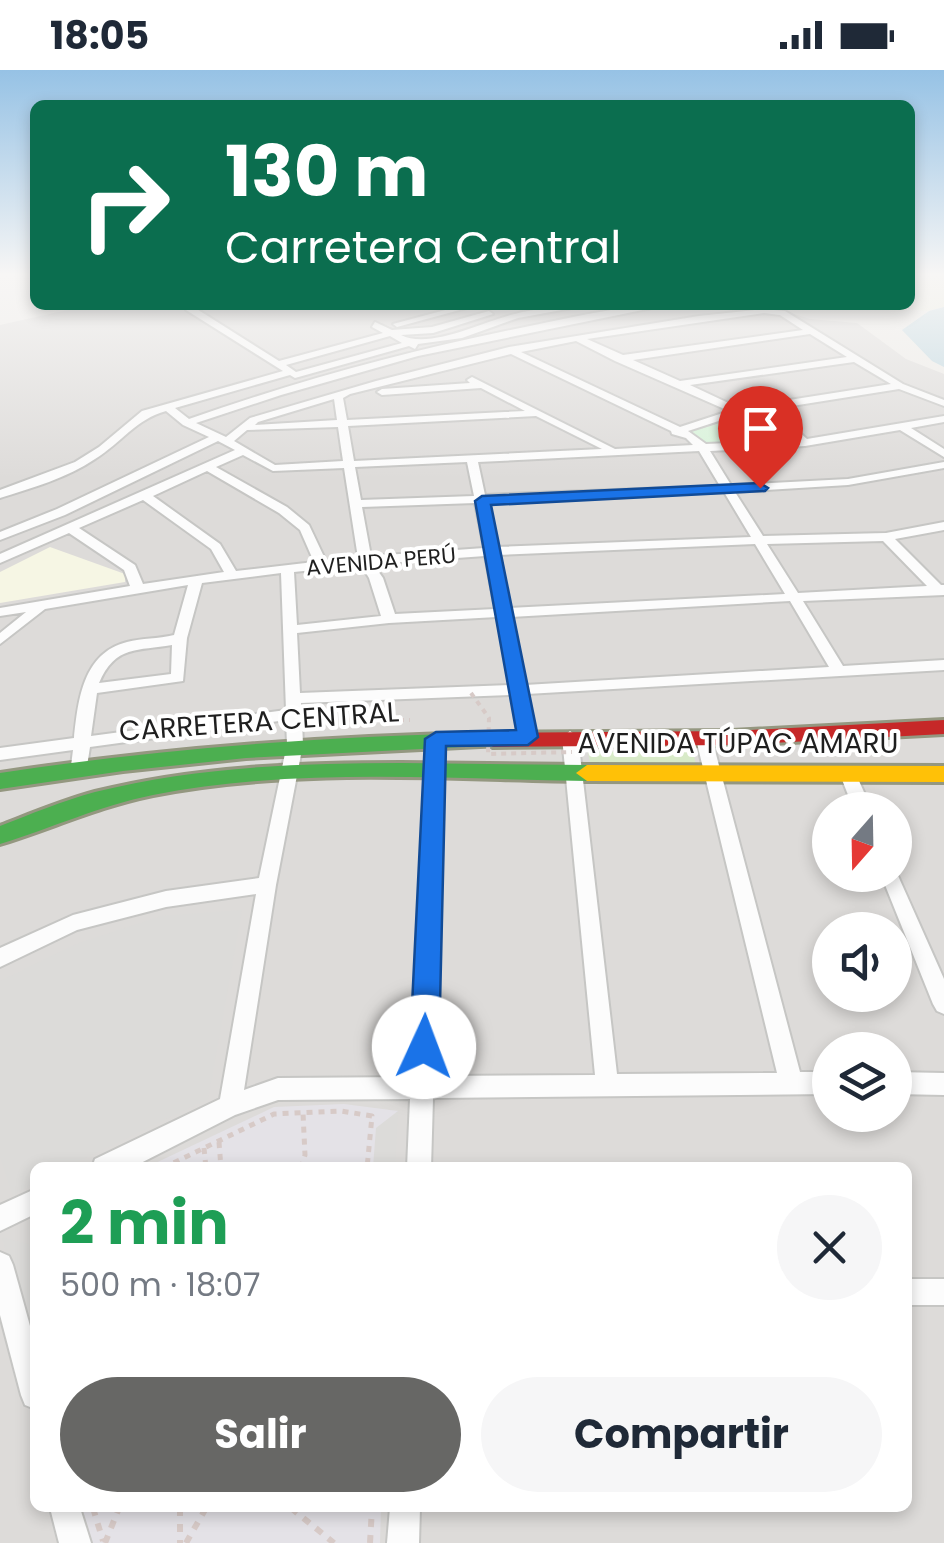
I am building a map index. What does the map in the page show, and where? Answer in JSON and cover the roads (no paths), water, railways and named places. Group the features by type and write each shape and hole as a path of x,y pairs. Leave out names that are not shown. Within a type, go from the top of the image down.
{"main road":[{"name":"CARRETERA CENTRAL","path":"0,781 79,766 295,744 528,737 572,754 704,739 944,727"},
{"name":"AVENIDA TÚPAC AMARU","path":"0,835 93,801 201,780 290,773 434,775 572,754 712,773 944,774"}],"street":[{"path":"243,342 308,385 332,396 483,385"},
{"path":"278,364 363,342"},
{"path":"0,494 70,469 103,449 130,422 168,406 424,342"},
{"path":"187,423 308,385 476,342"},
{"path":"0,536 222,439 254,420 332,396 551,342"},
{"path":"585,342 738,411"},
{"path":"618,358 733,342"},
{"path":"829,342 900,386 944,403"},
{"path":"410,343 446,366 616,449 738,411 900,386"},
{"path":"509,350 681,430 702,448 839,671"},
{"path":"676,384 852,359"},
{"path":"332,396 343,422 364,562 376,578 389,619"},
{"path":"168,406 187,423 273,468 805,443 944,420"},
{"path":"766,408 805,443"},
{"path":"246,428 539,413"},
{"path":"904,428 944,454"},
{"path":"0,560 241,452"},
{"path":"472,457 528,737"},
{"path":"356,504 848,482 944,465"},
{"path":"209,468 283,510 305,528 322,566"},
{"path":"146,497 216,546 232,576"},
{"name":"AVENIDA PERÚ","path":"0,612 196,580 364,562 492,552 886,537 944,526"},
{"path":"73,530 130,568 138,589"},
{"path":"886,537 942,592"},
{"path":"230,1106 295,744 286,570"},
{"path":"91,689 178,678 180,638 196,580"},
{"path":"288,630 389,619 942,592"},
{"path":"0,640 32,612 52,604"},
{"path":"79,766 94,670 108,655 125,646 180,638"},
{"path":"0,754 293,706 944,666"},
{"path":"418,1162 436,739"},
{"path":"704,739 791,1083"},
{"path":"572,754 607,1084"},
{"path":"847,772 855,792"},
{"path":"0,958 73,923 166,899 267,885"},
{"path":"897,892 944,1004"},
{"path":"116,1162 230,1106 278,1089 812,1083"},
{"path":"912,1084 944,1084"},
{"path":"0,1218 30,1203"},
{"path":"0,1266 30,1377"},
{"path":"912,1292 944,1292"},
{"path":"66,1512 75,1543"},
{"path":"402,1543 405,1512"}],"water":[{"path":"913,342 944,342 944,367 932,361"}]}
